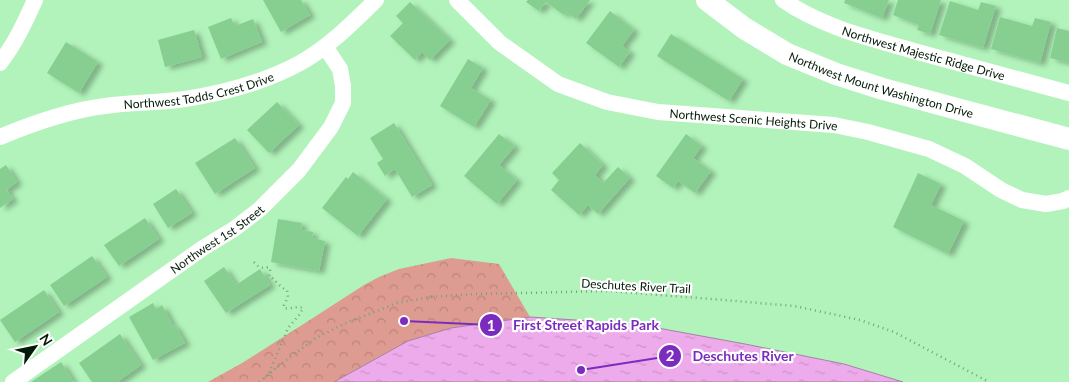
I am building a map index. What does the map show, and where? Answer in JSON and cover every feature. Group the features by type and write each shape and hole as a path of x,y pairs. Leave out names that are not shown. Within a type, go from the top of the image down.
{"main road":[{"name":"Northwest Mount Washington Drive","path":"707,0 744,28 787,54 836,74 883,89 1069,139"}],"street":[{"path":"0,63 18,36 35,0"},
{"name":"Northwest Todds Crest Drive","path":"0,137 17,129 66,114 104,106 184,99 220,92 264,80 300,64 326,48 376,0"},
{"name":"Northwest Scenic Heights Drive","path":"457,0 500,43 558,84 607,102 658,112 834,125 868,132 929,149 965,166 1001,190 1022,200 1046,204 1069,198"},
{"name":"Northwest Majestic Ridge Drive","path":"783,0 793,7 831,25 868,38 1069,93"},
{"name":"Northwest 1st Street","path":"13,382 234,229 260,209 299,170 331,127 343,104 344,86 340,69 326,48"}],"path":[{"path":"254,262 259,268 268,267 270,270 269,276 288,290 288,297 284,308 303,308 288,328 268,374"},
{"name":"Deschutes River Trail","path":"259,382 316,338 346,323 397,303 430,297 477,294 608,291 794,306 860,320 894,332 989,382"}],"green space":[{"path":"451,258 499,264 530,317 451,328 408,341 334,382 208,382 242,363 379,277 399,269"}],"water":[{"path":"530,317 636,324 844,364 903,382 334,382 408,341 451,328"}],"building":[{"path":"263,0 301,0 310,15 281,32"},
{"path":"528,0 590,0 576,19 566,12 564,15 546,2 539,11 526,2"},
{"path":"845,0 889,0 882,18 844,3"},
{"path":"898,0 941,0 930,34 917,30 919,25 893,15"},
{"path":"950,1 978,10 981,2 996,6 983,48 939,35"},
{"path":"410,2 450,40 430,60 422,52 415,60 390,36 403,23 396,16"},
{"path":"610,11 634,30 622,46 630,52 619,67 586,43"},
{"path":"1000,17 1032,26 1035,18 1051,22 1040,63 991,49"},
{"path":"231,18 235,26 253,19 262,42 221,59 208,27"},
{"path":"1057,28 1069,31 1069,63 1050,58"},
{"path":"194,30 202,57 165,67 158,40"},
{"path":"671,34 743,79 729,101 657,56"},
{"path":"66,42 98,62 79,93 47,73"},
{"path":"468,59 483,68 471,88 491,100 474,127 440,106"},
{"path":"277,102 299,125 269,153 247,130"},
{"path":"394,123 432,185 412,197 395,169 385,176 377,163 383,159 370,138"},
{"path":"499,134 515,146 499,165 517,180 497,204 464,176"},
{"path":"686,134 702,146 693,158 711,171 695,193 678,181 673,188 656,176"},
{"path":"235,138 255,168 215,194 195,163"},
{"path":"580,143 603,165 595,175 603,183 618,167 630,178 598,214 588,205 579,215 551,190 559,180 552,173"},
{"path":"6,165 17,182 6,190 13,199 0,208 0,169"},
{"path":"353,172 387,199 358,236 322,208 346,177 348,179"},
{"path":"918,173 941,184 931,205 964,221 948,254 893,227"},
{"path":"176,189 192,213 168,228 153,204"},
{"path":"145,218 159,239 119,266 104,245"},
{"path":"278,219 302,223 301,230 313,232 312,238 325,241 319,271 271,262"},
{"path":"92,256 107,277 64,306 50,285"},
{"path":"224,267 236,285 260,269 270,285 226,313 204,281"},
{"path":"44,290 59,312 15,342 0,320"},
{"path":"153,303 156,309 162,305 185,343 153,360 129,317"},
{"path":"120,334 141,365 117,382 92,382 79,363"},
{"path":"61,362 74,382 31,382"}],"place":[{"name":"First Street Rapids Park","path":"404,321"},
{"name":"Deschutes River","path":"581,370"}]}
